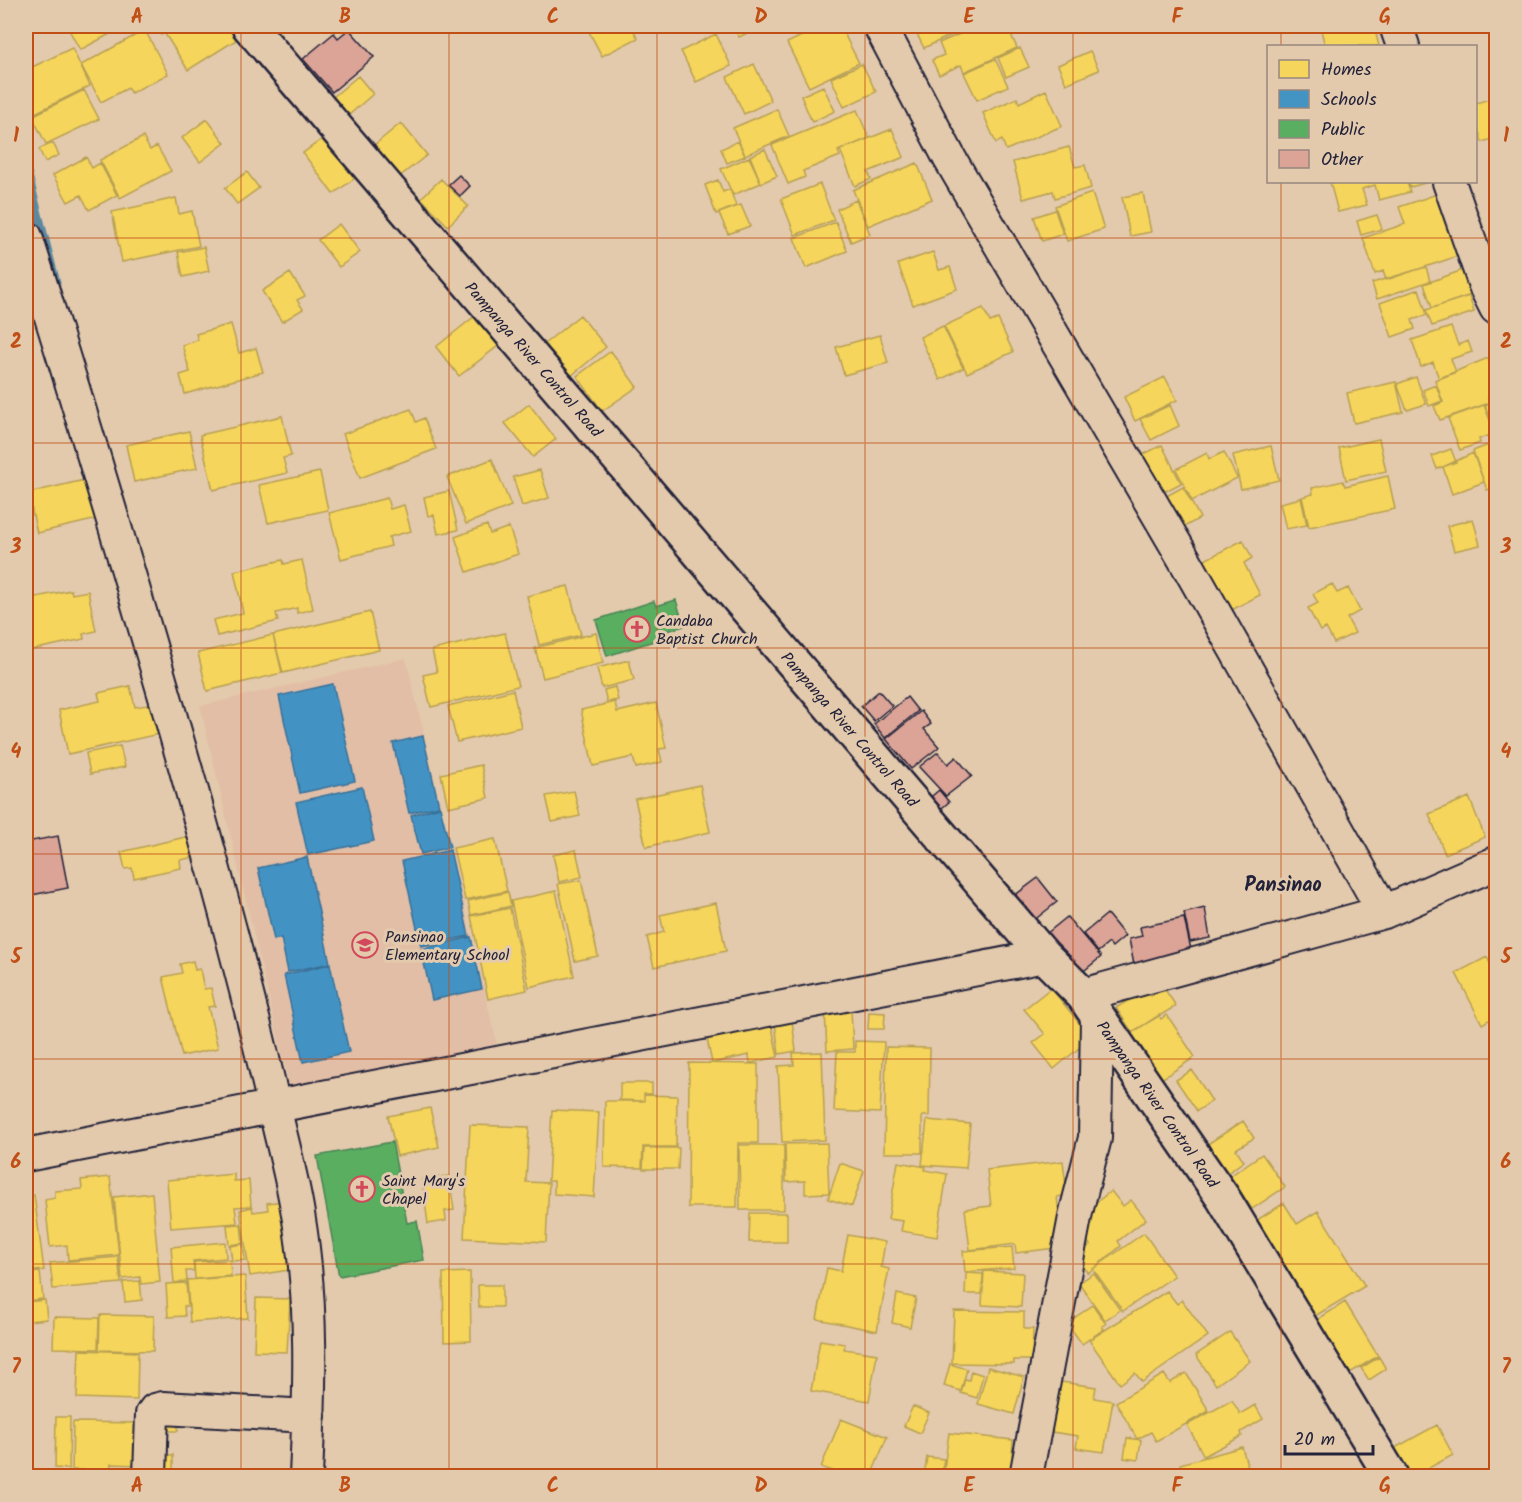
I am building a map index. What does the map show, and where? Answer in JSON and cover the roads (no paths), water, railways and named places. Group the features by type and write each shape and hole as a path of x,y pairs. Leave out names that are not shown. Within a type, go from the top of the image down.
{"main road":[{"name":"Pampanga River Control Road","path":"249,26 1090,1007 1223,1198 1391,1476"}],"street":[{"path":"880,26 950,159 1184,557 1384,912"},
{"path":"1396,26 1403,45"},
{"path":"1449,183 1486,288 1497,308"},
{"path":"26,237 109,504 246,979 299,1216 306,1284 309,1416 306,1476"},
{"path":"1026,1476 1076,1212 1095,1138 1090,1007 1384,912 1497,863"},
{"path":"26,1155 1044,956"},
{"path":"150,1476 152,1414 155,1410 163,1408 309,1416"}],"waterway":[{"path":"26,168 56,283"}],"place":[{"name":"Candaba Baptist Church","path":"637,629"},
{"name":"Pansinao Elementary School","path":"365,945"},
{"name":"Saint Mary's Chapel","path":"362,1189"}],"district":[{"name":"Pansinao","path":"1283,884"}]}
